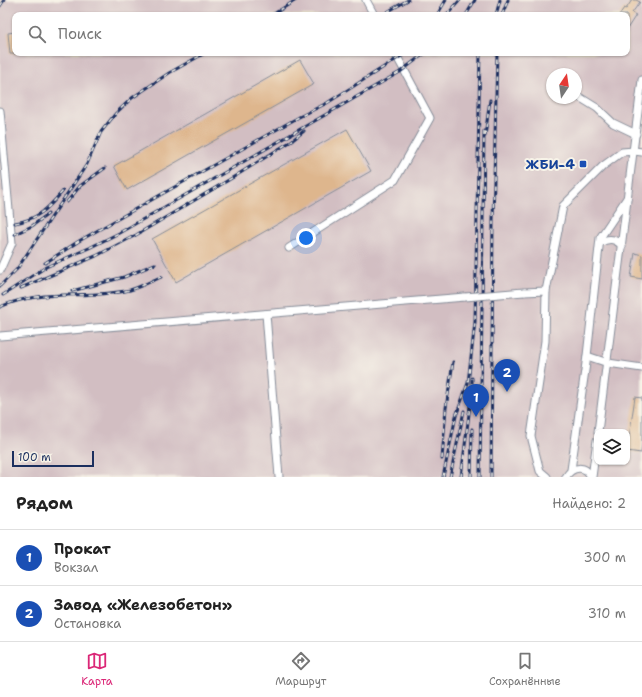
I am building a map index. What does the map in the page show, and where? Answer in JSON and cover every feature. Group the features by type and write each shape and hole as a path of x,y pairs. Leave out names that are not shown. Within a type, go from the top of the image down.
{"street":[{"path":"366,0 372,12"},
{"path":"289,248 396,180 430,118 397,56"},
{"path":"598,429 608,363 642,80"},
{"path":"582,99 597,108 613,123 636,134"},
{"path":"0,111 12,243 0,270"},
{"path":"547,477 540,471 531,436 545,341 546,291 563,206 603,166 622,152 642,152"},
{"path":"566,477 571,470 587,356 600,238 628,196"},
{"path":"600,243 612,239 618,241 622,246"},
{"path":"0,336 546,291"},
{"path":"266,314 279,477"},
{"path":"587,356 608,363 642,368"},
{"path":"592,477 594,462"},
{"path":"571,470 575,468 584,469 592,477"}],"shaded area":[{"path":"0,0 642,0 642,477 0,477"}],"building":[{"path":"632,0 640,2 632,13 636,15 630,24 630,12 621,12 624,8 626,9"},
{"path":"12,32 12,54 10,54 8,33"},
{"path":"300,60 314,84 127,190 114,166"},
{"path":"347,129 371,171 176,282 152,239"},
{"path":"635,253 642,255 642,279 631,277"},
{"path":"635,397 642,398 641,453 630,451 630,431"}],"railway":[{"path":"0,6 4,0"},
{"path":"277,12 296,0"},
{"path":"387,12 408,0"},
{"path":"439,12 446,0"},
{"path":"450,12 460,0"},
{"path":"468,12 475,0"},
{"path":"497,12 500,0"},
{"path":"503,12 508,0"},
{"path":"0,286 17,269 87,164 101,132 116,113 132,98 169,73 200,56"},
{"path":"45,263 107,225 299,117 327,103 401,56"},
{"path":"3,295 46,267 119,233 400,72 421,56"},
{"path":"443,477 456,416 468,383 475,322 480,56"},
{"path":"491,477 493,221 497,56"},
{"path":"485,136 490,100"},
{"path":"21,288 96,256 136,235 237,175 290,142 304,131"},
{"path":"480,477 484,131"},
{"path":"67,202 80,186 105,168"},
{"path":"15,223 37,216 53,203 63,191"},
{"path":"15,234 32,226 48,214"},
{"path":"72,291 124,277 155,264"},
{"path":"0,307 16,301 48,296 114,293 142,286 161,277"},
{"path":"442,459 446,408 453,362"},
{"path":"461,477 472,390 472,378"},
{"path":"450,477 464,411"},
{"path":"471,477 472,429"}],"place":[{"name":"ЖБИ-4","path":"583,164"},
{"name":"Завод «Железобетон»","path":"507,392"},
{"name":"Прокат","path":"476,417"}]}
